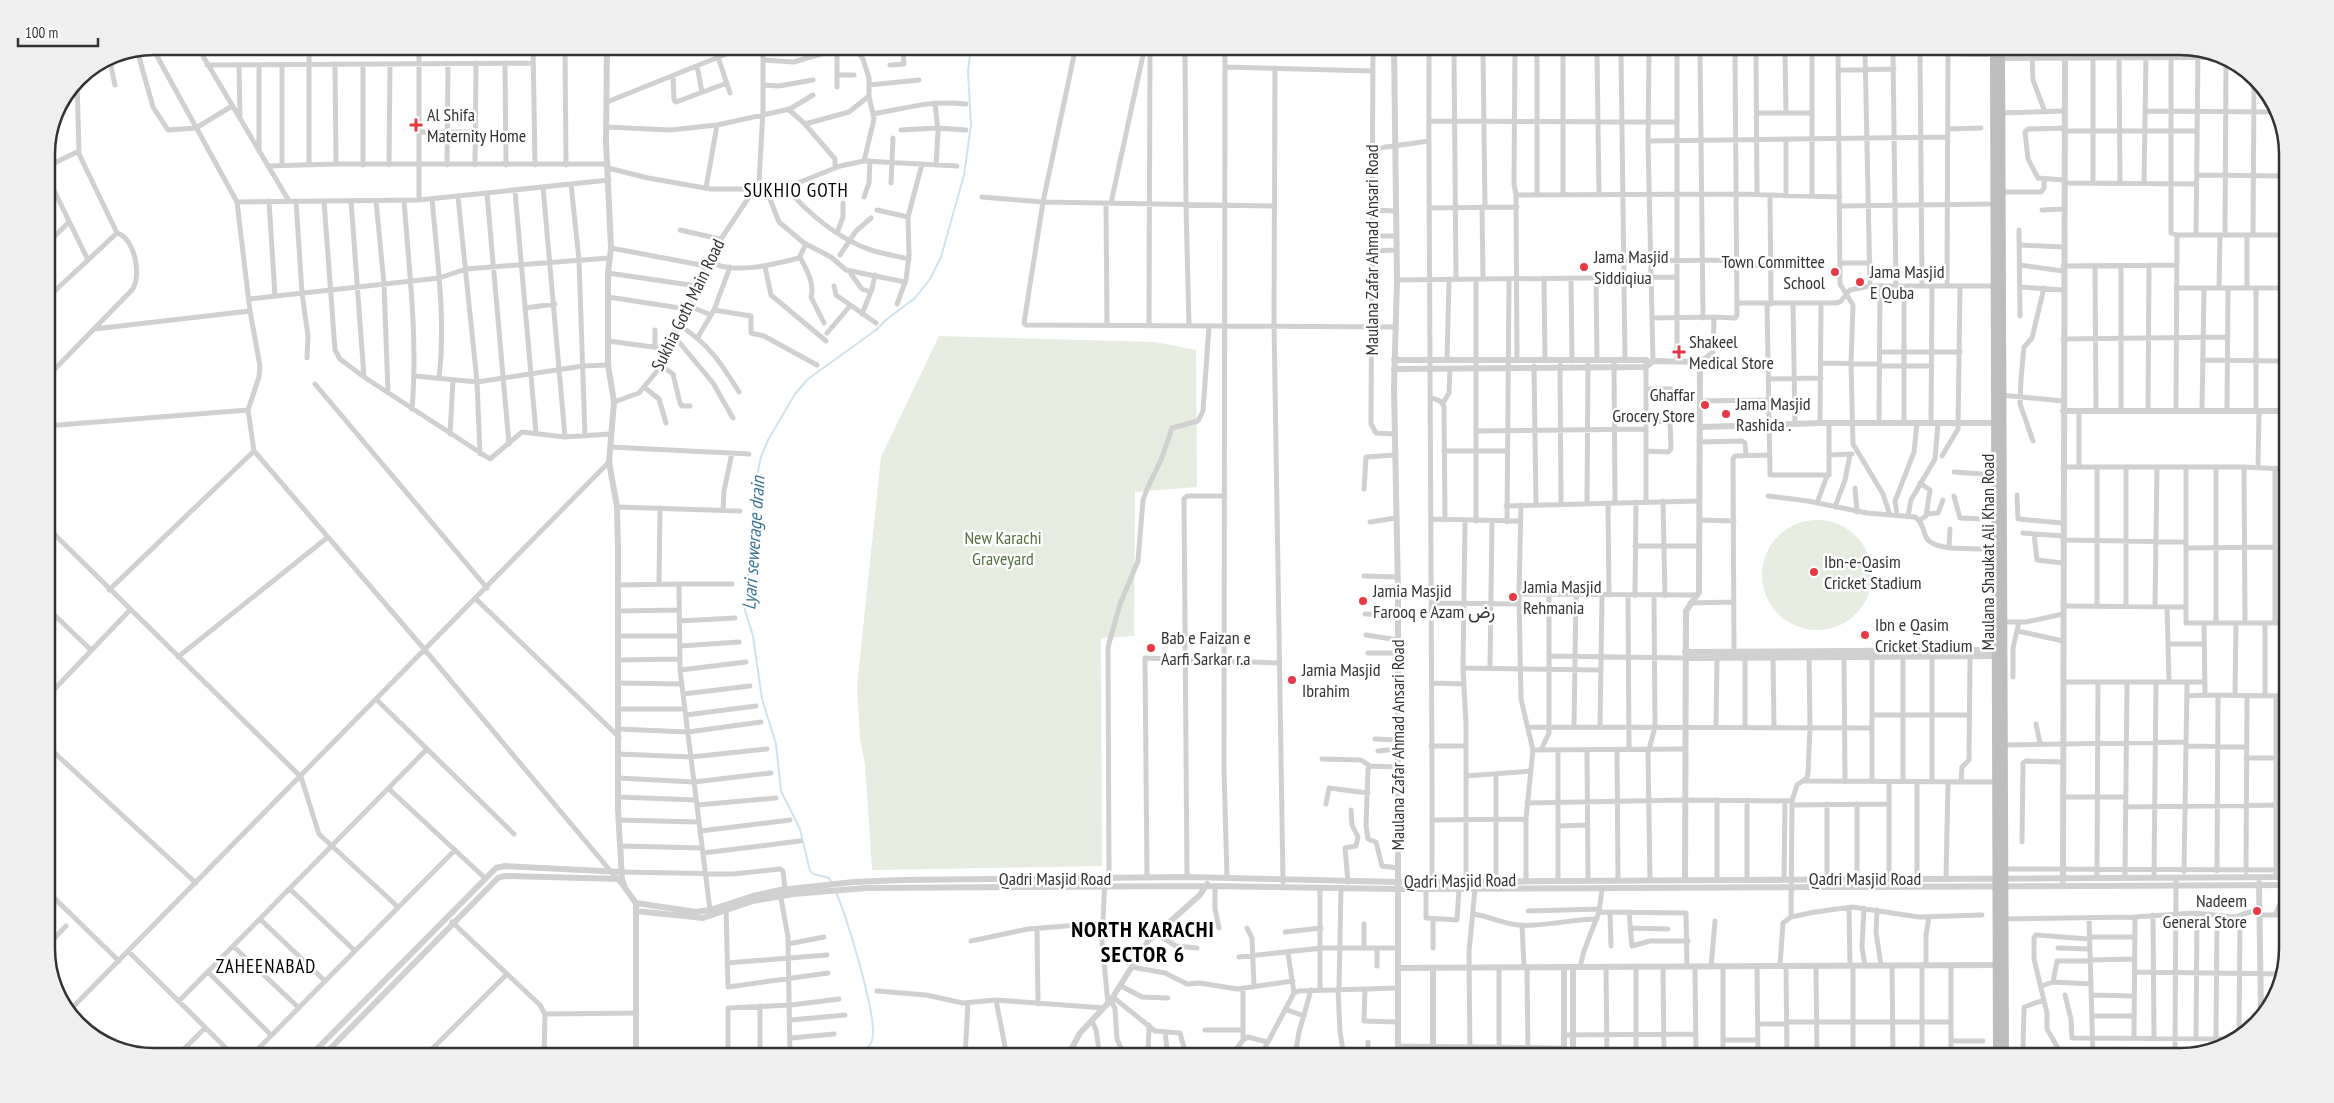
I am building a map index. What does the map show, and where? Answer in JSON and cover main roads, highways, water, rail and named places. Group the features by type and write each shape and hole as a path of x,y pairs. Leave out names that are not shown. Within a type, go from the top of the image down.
{"main road":[{"name":"Maulana Shaukat Ali Khan Road","path":"1992,55 1994,286 2003,622 1996,782 2000,873"},
{"name":"Maulana Shaukat Ali Khan Road","path":"1993,55 2001,113 1998,395 1994,423 1994,653 1999,745 2000,873 1997,1048"},
{"name":"Maulana Shaukat Ali Khan Road","path":"2000,886 2004,918 2000,965 2005,1048"}],"waterway":[{"name":"Lyari sewerage drain","path":"832,883 829,878 810,871 800,829 781,791 776,744 762,699 753,636 745,610 757,476 761,457 768,440 795,394 808,379 876,330 887,319 915,298 930,279 941,257 964,175 971,125 968,71 970,55"},
{"name":"Lyari sewerage drain","path":"836,892 854,944 871,1012 872,1041 867,1048"}],"place":[{"name":"Al Shifa Maternity Home","path":"416,125"},
{"name":"Jama Masjid Siddiqiua","path":"1584,267"},
{"name":"Town Committee School","path":"1835,272"},
{"name":"Jama Masjid E Quba","path":"1860,282"},
{"name":"Shakeel Medical Store","path":"1679,352"},
{"name":"Ghaffar Grocery Store","path":"1705,405"},
{"name":"Jama Masjid Rashida .","path":"1726,414"},
{"name":"Ibn-e-Qasim Cricket Stadium","path":"1814,572"},
{"name":"Jamia Masjid Rehmania","path":"1513,597"},
{"name":"Jamia Masjid Farooq e Azam رض","path":"1363,601"},
{"name":"Ibn e Qasim Cricket Stadium","path":"1865,635"},
{"name":"Bab e Faizan e Aarfi Sarkar r.a","path":"1151,648"},
{"name":"Jamia Masjid Ibrahim","path":"1292,680"},
{"name":"Nadeem General Store","path":"2257,911"}],"district":[{"name":"SUKHIO GOTH","path":"796,190"},
{"name":"NORTH KARACHI SECTOR 6","path":"1143,942"},
{"name":"ZAHEENABAD","path":"266,966"}],"park label":[{"name":"New Karachi Graveyard","path":"1003,548"}]}
